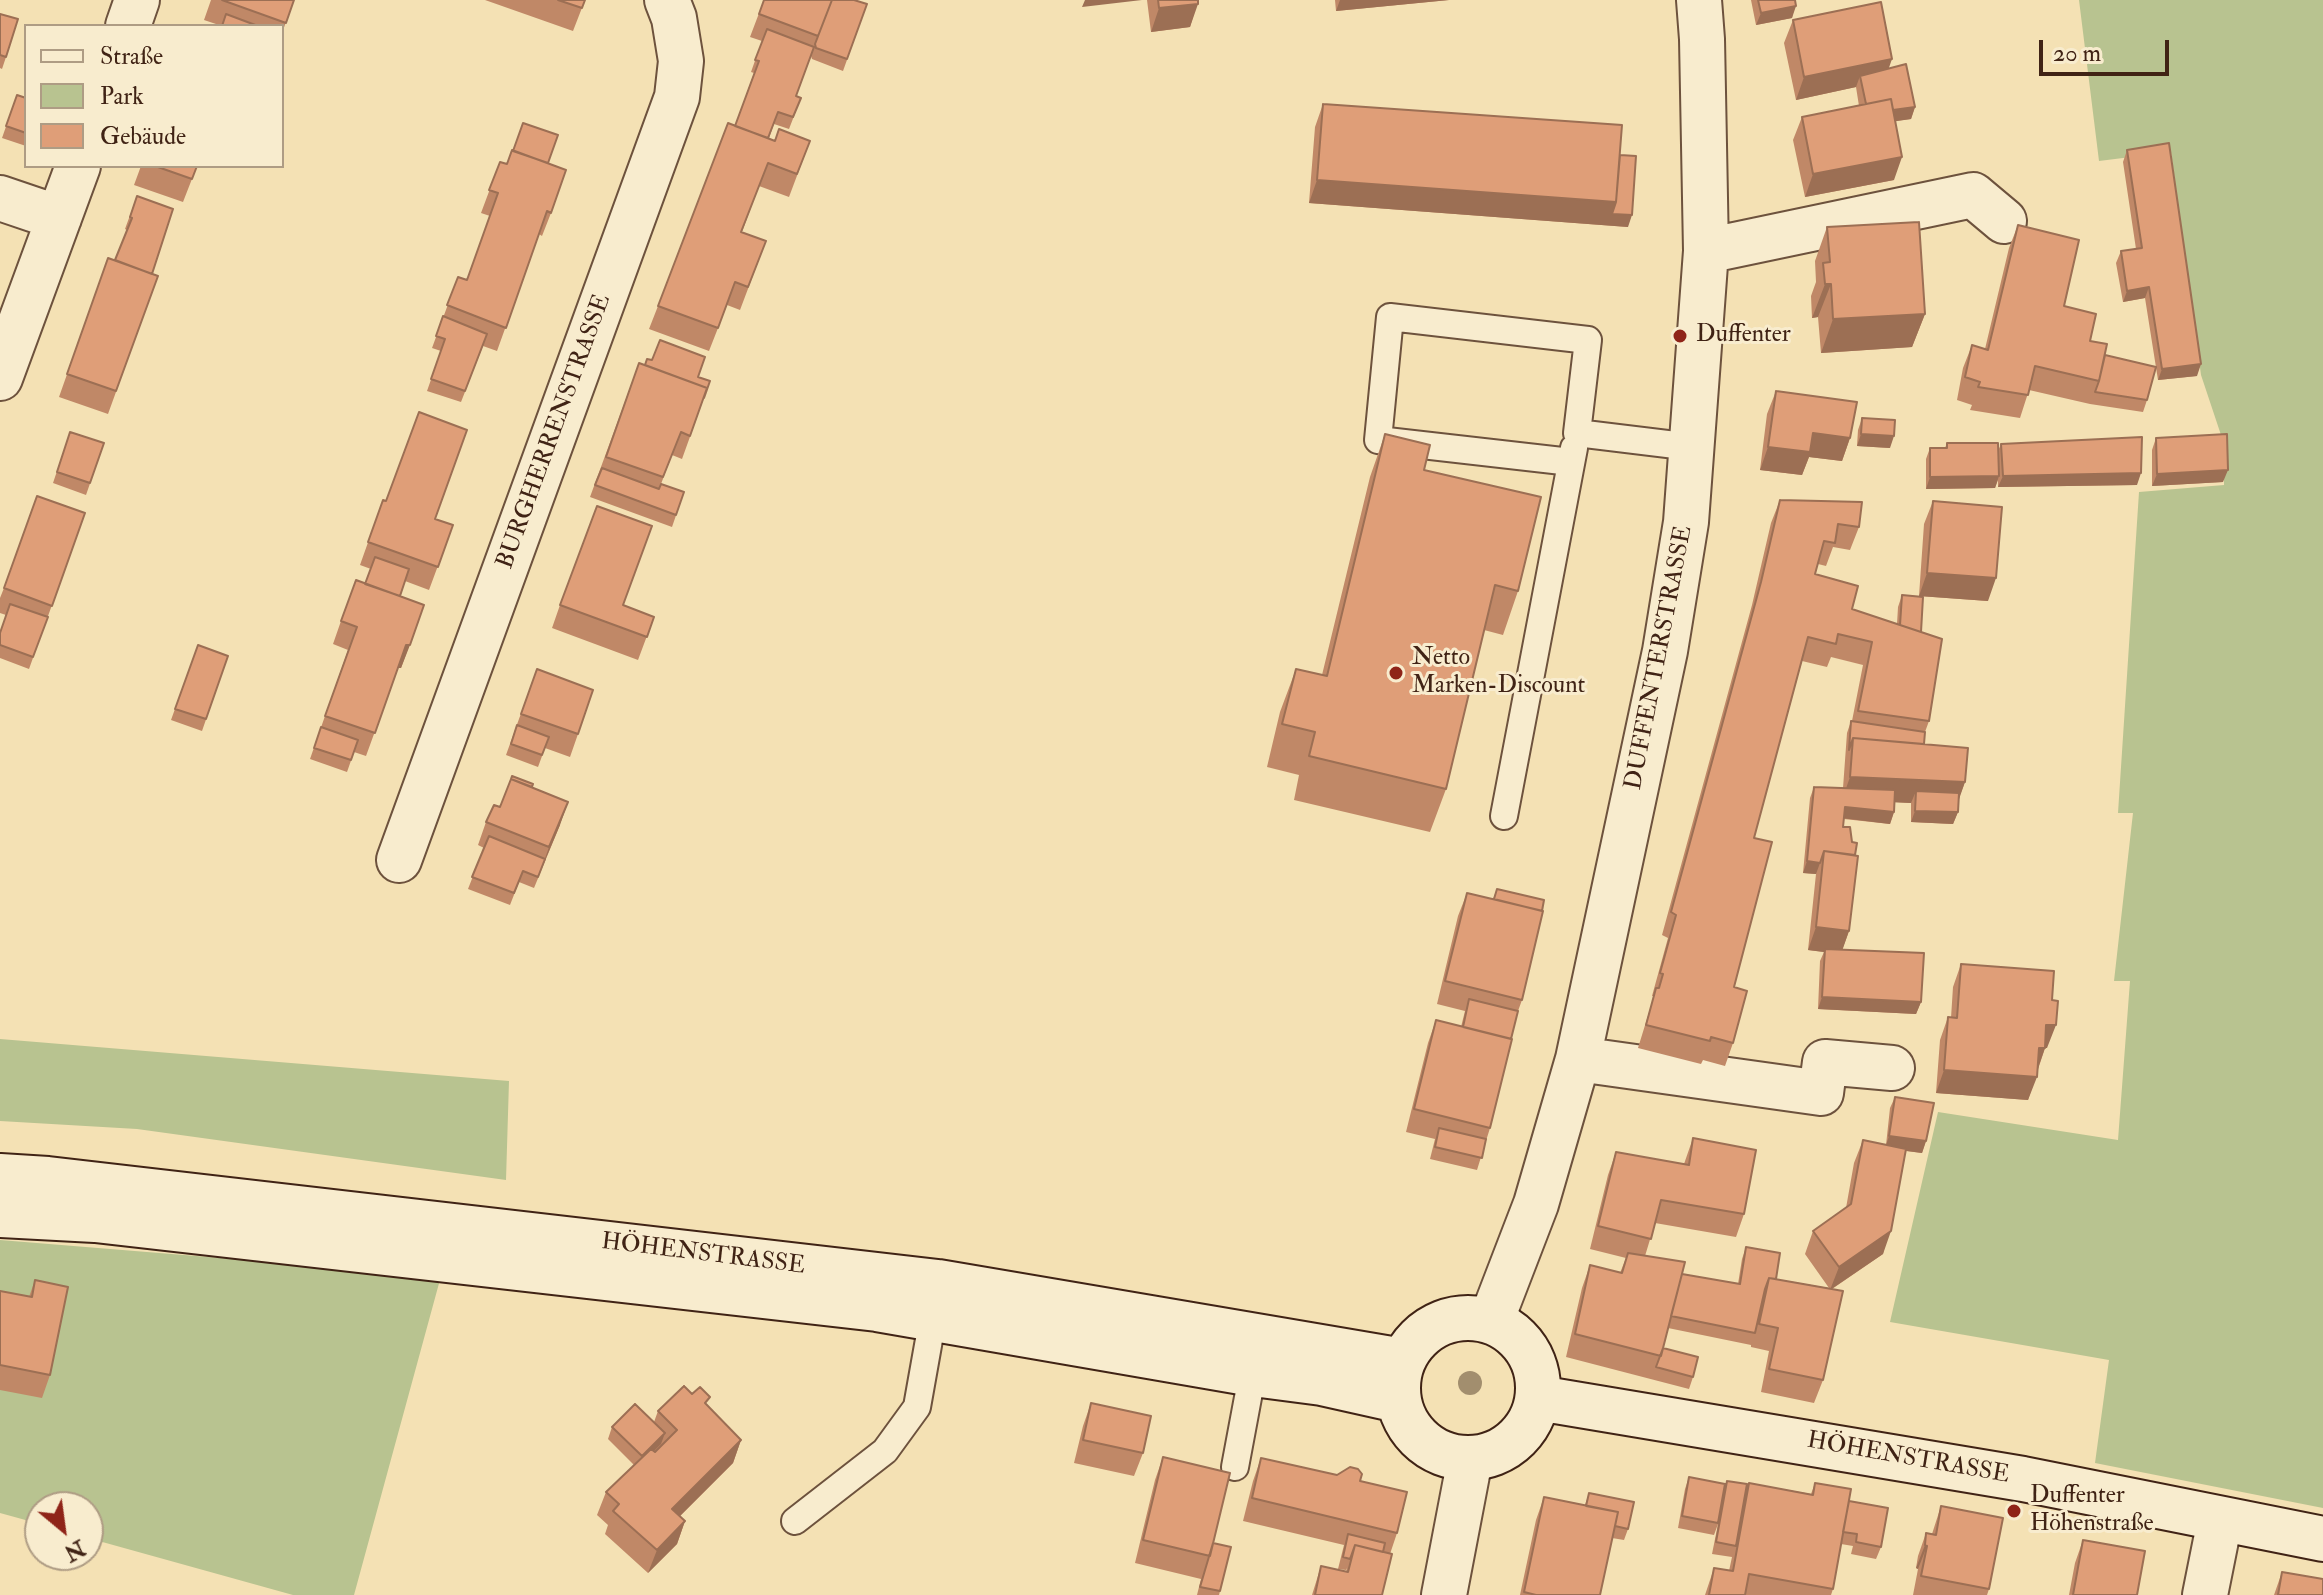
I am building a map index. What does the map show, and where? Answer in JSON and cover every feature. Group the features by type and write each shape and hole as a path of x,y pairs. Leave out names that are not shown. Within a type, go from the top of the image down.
{"street":[{"path":"129,24 137,0"},
{"name":"BURGHERRENSTRASSE","path":"399,860 677,97 681,61 674,18 667,0"},
{"name":"DUFFENTERSTRASSE","path":"1491,1321 1536,1204 1578,1059 1665,651 1686,522 1706,251 1699,0"},
{"path":"0,378 77,168"},
{"path":"1706,251 1973,195 2004,221"},
{"path":"0,198 59,218"},
{"path":"1578,1059 1821,1093 1825,1062 1892,1068"},
{"name":"HÖHENSTRASSE","path":"0,1176 48,1179 936,1300 1400,1380"},
{"name":"HÖHENSTRASSE","path":"0,1215 95,1220 936,1300"},
{"path":"1460,1319 1491,1321 1519,1339 1535,1366 1538,1398 1530,1421 1515,1441 1494,1454 1470,1459 1444,1455 1422,1443 1406,1423 1400,1380 1414,1342 1430,1329 1460,1319"},
{"name":"HÖHENSTRASSE","path":"1538,1398 2023,1479 2323,1539"},
{"path":"1444,1595 1470,1459"},
{"path":"2205,1595 2220,1520"}],"lane":[{"path":"1504,816 1577,433 1588,340 1390,317 1378,440 1571,462"},
{"path":"1577,433 1692,447"},
{"path":"795,1521 885,1451 917,1407 936,1300"},
{"path":"1235,1467 1256,1355"}],"green space":[{"path":"2079,0 2323,0 2323,1508 2095,1463 2109,1360 1890,1322 1938,1112 2118,1140 2130,981 2114,981 2133,813 2118,813 2139,492 2224,485 2224,444 2201,375 2171,152 2099,161"},
{"path":"0,1039 509,1081 506,1180 137,1129 0,1121"},
{"path":"0,1240 441,1276 354,1595 293,1595 104,1542 104,1491 24,1491 24,1520 0,1513"}],"building":[{"path":"222,0 294,0 286,23"},
{"path":"558,0 585,0 582,8"},
{"path":"764,0 832,0 818,36 759,14"},
{"path":"832,0 854,0 867,4 847,59 816,48"},
{"path":"1158,0 1198,0 1198,4 1159,8"},
{"path":"1758,0 1795,0 1796,6 1761,13"},
{"path":"1881,2 1892,59 1804,77 1793,20"},
{"path":"0,14 18,19 6,57 0,55"},
{"path":"226,14 253,24 223,24"},
{"path":"767,29 814,47 796,96 801,98 793,117 778,112 768,138 735,126 759,61 755,60"},
{"path":"1906,64 1915,107 1893,110 1891,99 1866,104 1860,76"},
{"path":"17,95 24,97 24,132 6,126"},
{"path":"1891,99 1902,157 1813,174 1802,117"},
{"path":"1323,104 1622,125 1616,202 1317,180"},
{"path":"523,123 558,135 548,163 513,151"},
{"path":"728,123 775,141 779,129 810,141 797,174 768,163 741,232 766,241 748,287 735,282 718,328 658,306"},
{"path":"2169,143 2201,364 2162,369 2149,287 2127,291 2121,251 2142,248 2127,150"},
{"path":"512,150 566,170 551,213 547,211 506,328 447,305 458,277 467,280 498,193 489,190 500,162 507,164"},
{"path":"1620,155 1636,156 1632,215 1612,214"},
{"path":"161,168 196,168 192,179"},
{"path":"137,196 173,209 152,274 115,260 132,218"},
{"path":"1919,222 1925,314 1833,319 1831,284 1825,284 1823,263 1830,262 1827,227"},
{"path":"2018,225 2079,240 2064,306 2096,314 2090,341 2107,344 2099,381 2035,366 2028,395 1978,387 1980,382 1965,377 1972,345 1988,350"},
{"path":"108,258 158,276 116,391 67,374"},
{"path":"443,316 487,334 465,391 431,379 445,339 436,336"},
{"path":"660,340 705,357 698,377 710,381 704,398 707,388 645,365 647,359 652,360"},
{"path":"2105,355 2156,367 2147,400 2095,392"},
{"path":"639,363 707,388 690,436 681,432 663,477 606,457"},
{"path":"1776,391 1857,402 1850,438 1813,433 1810,452 1768,447"},
{"path":"419,412 467,430 435,519 453,525 438,567 368,542"},
{"path":"1862,418 1895,420 1894,436 1861,434"},
{"path":"70,432 104,443 90,483 57,472"},
{"name":"Netto Marken-Discount","path":"1385,434 1430,445 1424,470 1541,497 1518,591 1495,585 1446,789 1309,756 1315,732 1282,724 1296,669 1327,676"},
{"path":"2227,434 2228,470 2157,474 2156,438"},
{"path":"2142,437 2141,473 2003,476 2001,444"},
{"path":"1947,443 1998,443 1999,476 1930,477 1930,448 1947,448"},
{"path":"602,468 659,489 661,484 684,492 676,515 595,485"},
{"path":"37,496 85,513 52,606 4,588"},
{"path":"1780,500 1862,502 1859,527 1838,524 1835,543 1824,541 1815,574 1858,586 1852,609 1942,639 1929,721 1858,711 1872,642 1838,634 1836,644 1808,637 1754,838 1772,842 1734,987 1747,991 1733,1043 1711,1037 1710,1041 1646,1025 1663,974 1660,973 1676,915 1671,912 1761,582"},
{"path":"1933,501 2002,507 1996,578 1927,573"},
{"path":"597,506 652,526 623,605 654,617 647,637 560,605"},
{"path":"375,557 409,569 400,596 365,584"},
{"path":"356,580 424,605 410,645 406,645 375,733 325,716 357,627 341,621"},
{"path":"1902,595 1923,597 1921,632 1900,625"},
{"path":"10,604 48,617 33,657 0,645 0,633"},
{"path":"198,645 228,656 206,719 175,709"},
{"path":"537,669 593,690 578,734 521,714"},
{"path":"1851,721 1925,732 1924,744 1853,738 1849,750"},
{"path":"517,725 549,737 542,755 511,744"},
{"path":"321,727 358,740 351,760 314,748"},
{"path":"1853,738 1968,748 1965,782 1850,777"},
{"path":"512,776 533,784 532,787 511,779"},
{"path":"511,779 568,802 549,847 486,822 494,805 500,807"},
{"path":"1814,787 1895,790 1894,812 1845,807 1843,827 1850,827 1852,842 1857,843 1855,855 1824,851 1820,863 1807,861"},
{"path":"1916,791 1959,793 1958,812 1915,811"},
{"path":"489,836 545,859 538,877 523,871 514,893 472,877"},
{"path":"1824,851 1858,856 1849,931 1816,927"},
{"path":"1497,889 1544,900 1542,911 1494,899"},
{"path":"1467,893 1543,911 1522,1000 1445,981"},
{"path":"1825,949 1924,953 1921,1002 1822,997"},
{"path":"1961,964 2054,971 2052,1000 2058,1001 2056,1025 2046,1025 2045,1048 2039,1048 2037,1077 1944,1070 1948,1017 1957,1018"},
{"path":"1469,999 1518,1011 1511,1039 1463,1027"},
{"path":"1436,1020 1512,1039 1490,1128 1414,1109"},
{"path":"1895,1097 1934,1103 1926,1141 1889,1136"},
{"path":"1439,1128 1486,1139 1482,1158 1435,1147"},
{"path":"1693,1138 1756,1150 1744,1214 1661,1200 1651,1239 1598,1226 1616,1152 1689,1165"},
{"path":"1863,1140 1906,1149 1891,1231 1839,1267 1813,1231 1851,1204"},
{"path":"1746,1247 1780,1253 1776,1279 1769,1278 1755,1333 1671,1316 1682,1274 1740,1284"},
{"path":"1628,1253 1685,1262 1661,1356 1575,1334 1590,1265 1622,1273"},
{"path":"1769,1278 1843,1291 1823,1380 1769,1369 1778,1328 1759,1324"},
{"path":"35,1280 68,1287 50,1375 0,1365 0,1291 32,1297"},
{"path":"1663,1348 1698,1357 1693,1377 1656,1367"},
{"path":"684,1386 692,1394 700,1387 710,1397 705,1403 741,1440 672,1509 685,1521 657,1550 613,1511 619,1504 606,1492 651,1449 655,1452 677,1430 658,1411"},
{"path":"1091,1403 1151,1416 1143,1453 1083,1440"},
{"path":"635,1404 665,1433 642,1456 612,1427"},
{"path":"1163,1457 1230,1473 1210,1556 1143,1540"},
{"path":"1261,1458 1337,1475 1350,1467 1362,1474 1360,1481 1407,1492 1397,1533 1252,1498"},
{"path":"1689,1477 1725,1484 1718,1523 1682,1516"},
{"path":"1727,1481 1747,1484 1736,1546 1716,1542"},
{"path":"1749,1483 1813,1495 1815,1483 1851,1489 1833,1589 1749,1574 1745,1595 1709,1595 1714,1568 1733,1571"},
{"path":"1589,1493 1634,1502 1628,1529 1615,1526 1618,1512 1586,1506"},
{"path":"1544,1497 1618,1512 1600,1595 1536,1595 1524,1592"},
{"path":"1849,1501 1888,1508 1881,1547 1856,1542 1857,1534 1843,1532"},
{"path":"1941,1506 2003,1518 1989,1589 1921,1576 1927,1546 1926,1533 1936,1535"},
{"path":"1348,1534 1385,1543 1383,1552 1355,1545 1350,1559 1343,1557"},
{"path":"2083,1540 2145,1551 2137,1595 2073,1595"},
{"path":"1213,1543 1231,1547 1220,1591 1200,1587"},
{"path":"1355,1545 1392,1554 1382,1595 1315,1595 1321,1566 1348,1572"},
{"path":"2282,1572 2323,1579 2323,1595 2278,1595"}],"place":[{"name":"Duffenter","path":"1680,336"},
{"name":"Netto Marken-Discount","path":"1396,673"},
{"name":"Duffenter Höhenstraße","path":"2014,1511"}]}
